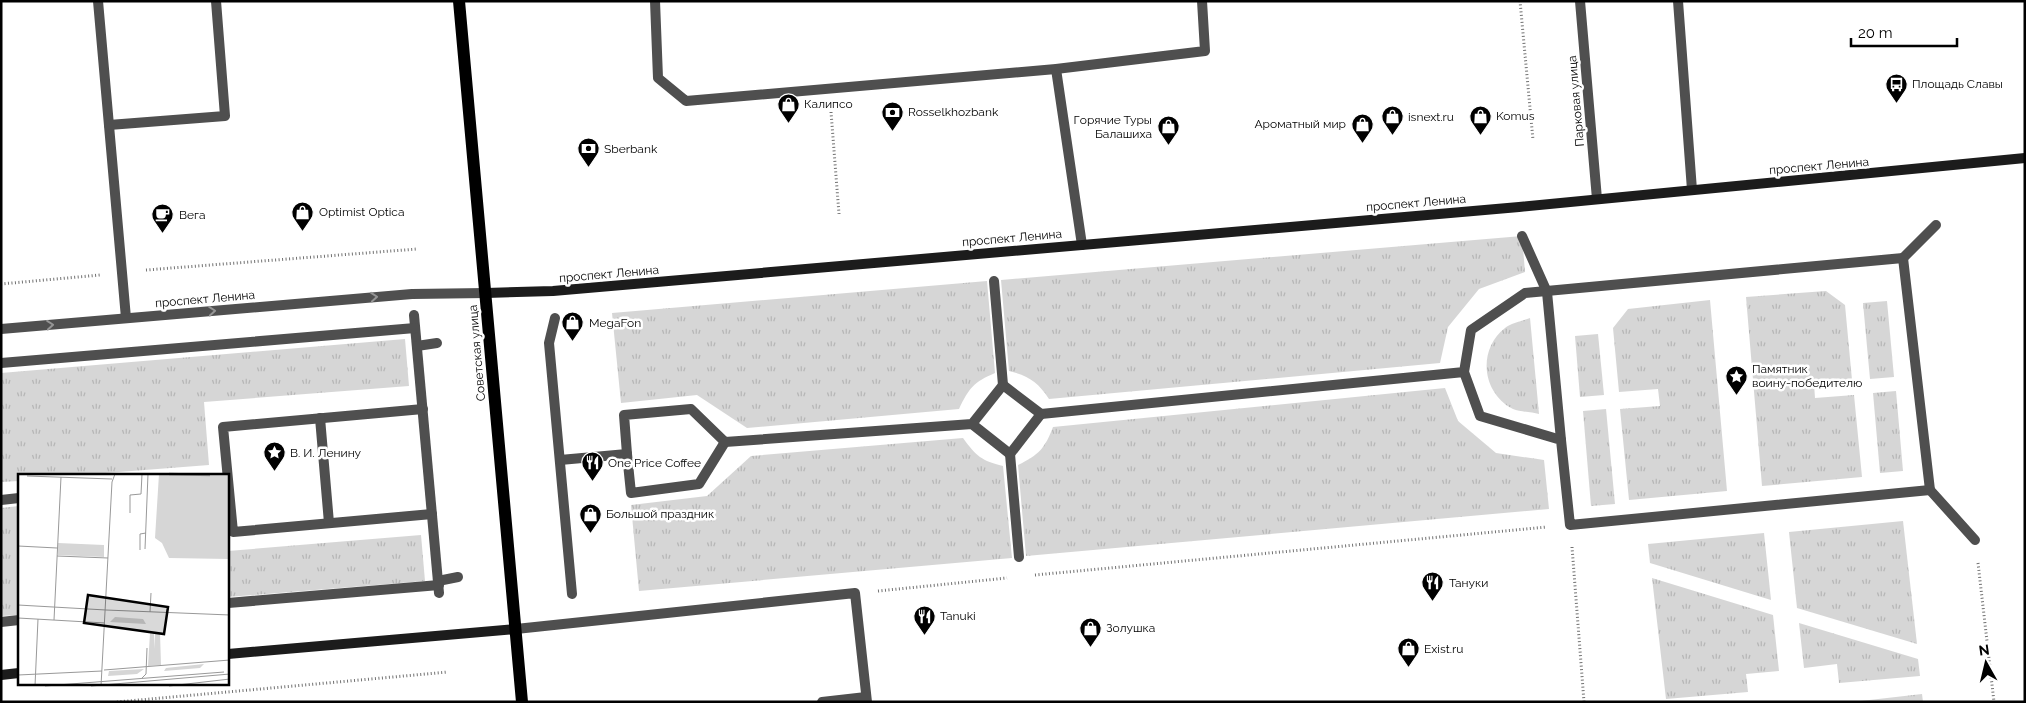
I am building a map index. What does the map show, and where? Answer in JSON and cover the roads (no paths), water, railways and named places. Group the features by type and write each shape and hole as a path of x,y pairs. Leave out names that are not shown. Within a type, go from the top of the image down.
{"main road":[{"name":"Советская улица","path":"459,1 522,702"},
{"name":"проспект Ленина","path":"486,293 553,291 1082,245 1597,199 2025,158"},
{"path":"229,654 516,629"},
{"path":"1,674 18,673"}],"street":[{"path":"98,1 126,318"},
{"path":"108,125 225,116 216,1"},
{"path":"655,1 658,78 686,101 1056,69 1205,52 1202,1"},
{"name":"Парковая улица","path":"1580,1 1597,199"},
{"path":"1678,1 1692,190"},
{"path":"1056,69 1082,245"},
{"path":"1561,440 1480,416 1464,372 1471,330 1525,294 1904,258 1936,225"},
{"path":"1522,236 1547,292 1570,525 1930,490"},
{"path":"1904,258 1930,490 1976,540"},
{"path":"972,424 1003,385 994,280"},
{"name":"проспект Ленина","path":"1,329 412,294 486,293"},
{"path":"414,315 439,586"},
{"path":"555,318 549,343 572,594"},
{"path":"1,363 415,328"},
{"path":"417,346 438,343"},
{"path":"1003,385 1041,414 1464,372"},
{"path":"228,474 224,427 423,409"},
{"path":"725,442 698,484 630,493 624,415 691,409 725,442 972,424 1010,454"},
{"path":"1019,557 1010,454 1041,414"},
{"path":"320,418 329,523"},
{"path":"560,460 627,454"},
{"path":"229,490 233,532 432,514"},
{"path":"1,500 18,498"},
{"path":"229,603 439,586 458,578"},
{"path":"516,629 856,593 867,699 822,702"},
{"path":"1,622 18,620"}],"place":[{"name":"Площадь Славы","path":"1896,103"},
{"name":"Калипсо","path":"788,123"},
{"name":"Rosselkhozbank","path":"892,131"},
{"name":"Komus","path":"1480,135"},
{"name":"isnext.ru","path":"1392,136"},
{"name":"Ароматный мир","path":"1362,143"},
{"name":"Горячие Туры Балашиха","path":"1168,146"},
{"name":"Sberbank","path":"588,168"},
{"name":"Optimist Optica","path":"303,231"},
{"name":"Вега","path":"163,234"},
{"name":"MegaFon","path":"573,342"},
{"name":"Памятник воину-победителю","path":"1736,395"},
{"name":"В. И. Ленину","path":"274,472"},
{"name":"One Price Coffee","path":"592,482"},
{"name":"Большой праздник","path":"590,533"},
{"name":"Тануки","path":"1433,602"},
{"name":"Tanuki","path":"924,635"},
{"name":"Золушка","path":"1090,647"},
{"name":"Exist.ru","path":"1408,668"}]}
